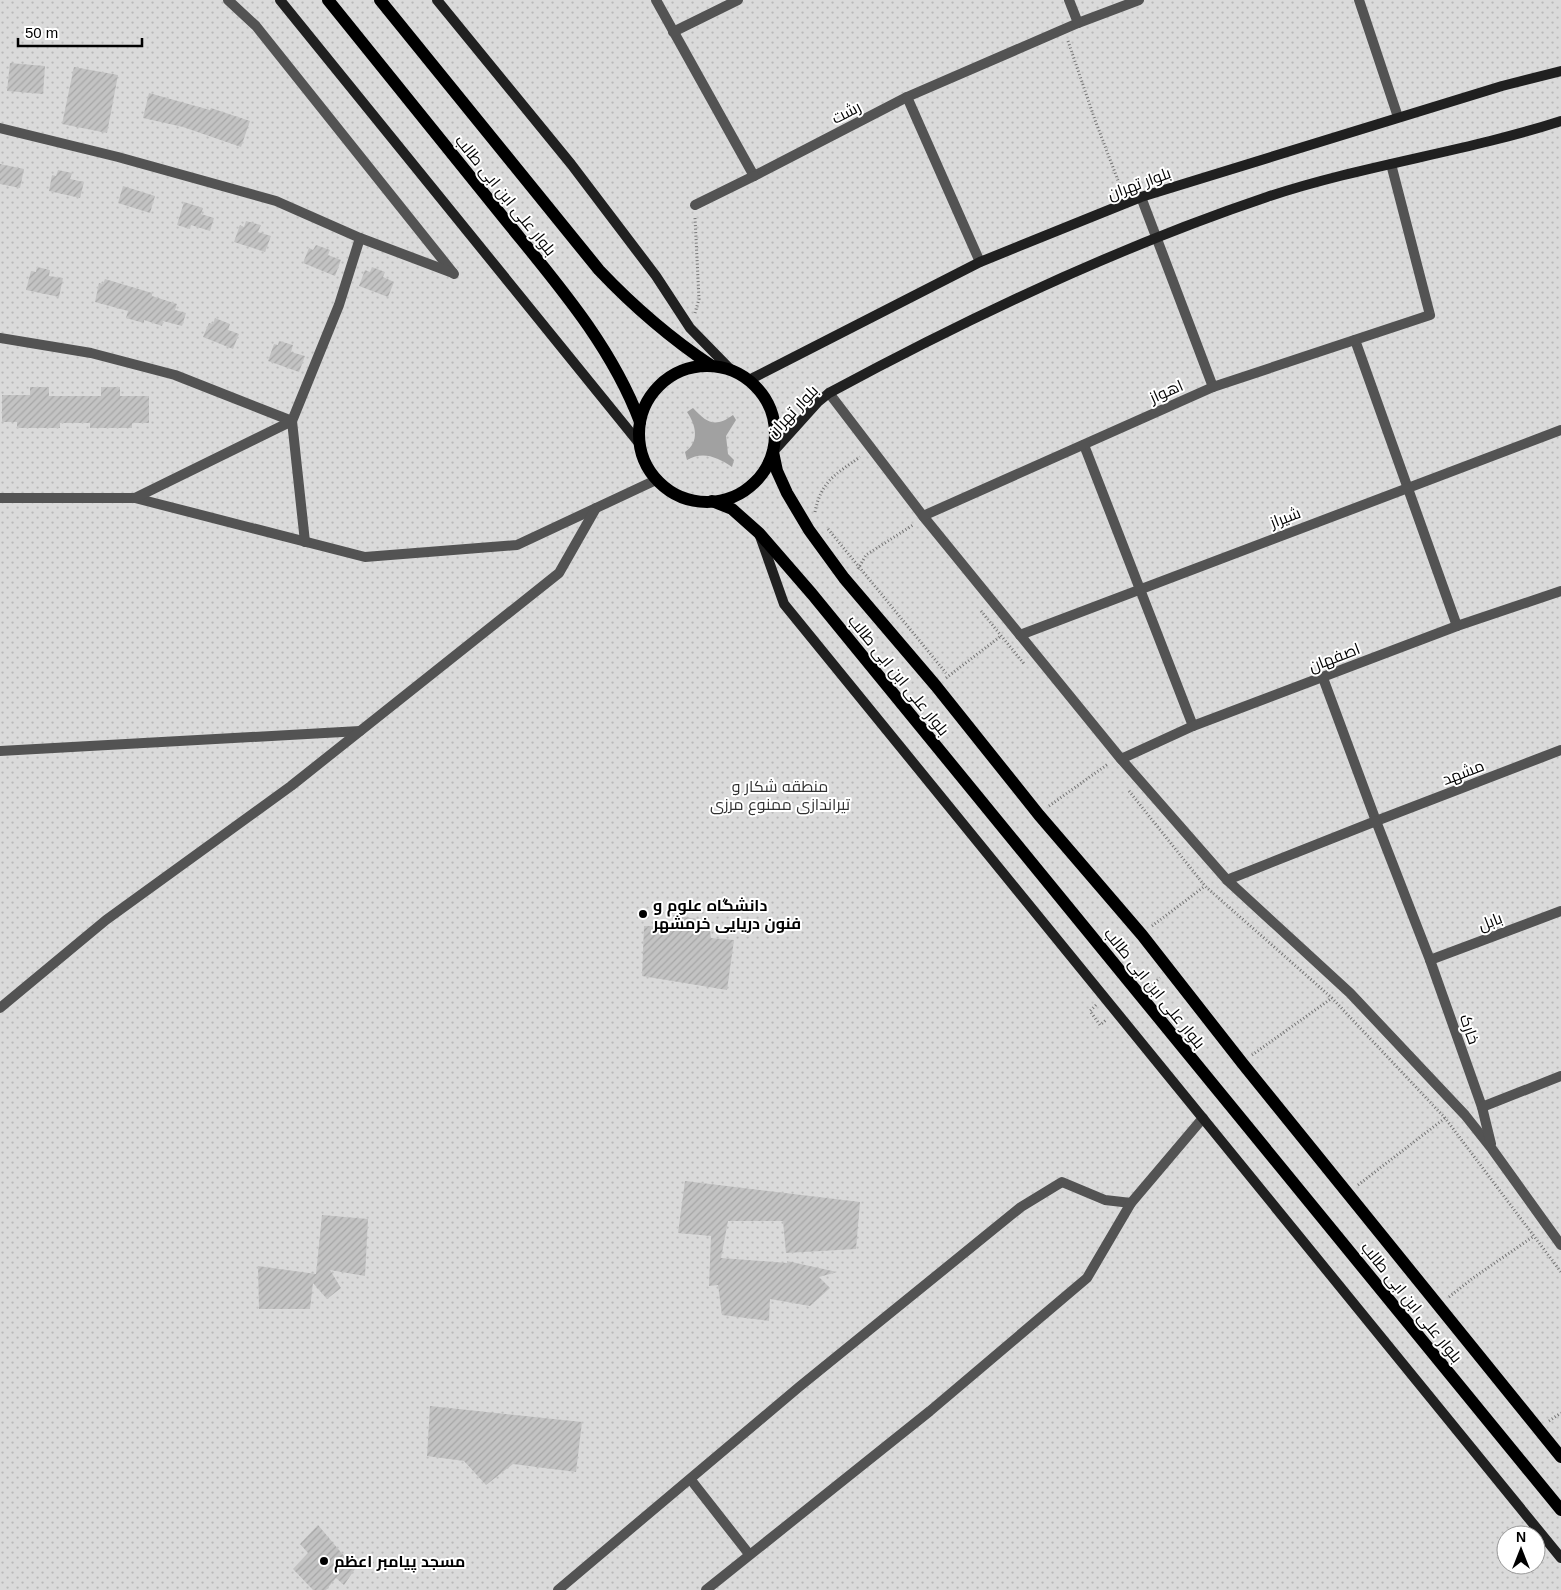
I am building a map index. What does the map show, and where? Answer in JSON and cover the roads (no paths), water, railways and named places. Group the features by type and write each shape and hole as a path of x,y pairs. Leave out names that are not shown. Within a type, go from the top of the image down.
{"main road":[{"name":"بلوار علی ابن ابی طالب","path":"328,0 569,299 607,352 628,392 640,422"},
{"name":"بلوار علی ابن ابی طالب","path":"380,0 599,270 639,312 680,345 712,366"},
{"path":"712,366 732,370 749,380 763,395 772,413 775,432 773,452 764,471 750,486 732,497 712,501 692,500 673,492 656,480 645,463 639,443 640,422 646,403 663,383 674,374 692,367 712,366"},
{"name":"بلوار علی ابن ابی طالب","path":"773,452 777,471 787,494 809,530 850,585 936,686 1039,815 1142,935 1243,1064 1561,1457"},
{"name":"بلوار علی ابن ابی طالب","path":"712,501 732,509 759,533 818,601 1561,1510"}],"street":[{"path":"0,128 118,157 276,201 360,238 454,274 256,26 228,0"},
{"path":"280,0 639,443"},
{"path":"437,0 571,164 656,276 690,328 732,370"},
{"path":"656,0 754,176"},
{"path":"673,32 738,0"},
{"path":"1069,0 1078,23"},
{"name":"رشت","path":"695,205 906,97 1078,23 1139,0"},
{"path":"1359,0 1398,117"},
{"name":"بلوار تهران","path":"749,380 980,262 1127,202 1398,117 1502,86 1561,71"},
{"path":"906,97 980,262"},
{"name":"بلوار تهران","path":"773,452 818,402 829,393 973,318 1050,282 1157,238 1268,197 1391,164 1456,150 1561,121"},
{"name":"اهواز","path":"923,516 1212,387 1430,315 1391,164"},
{"path":"1141,197 1212,387"},
{"path":"305,542 292,421 339,306 360,238"},
{"path":"0,338 91,353 175,376 292,421"},
{"path":"1355,340 1457,626"},
{"path":"829,393 923,516 1121,759 1227,880 1350,993 1465,1115 1557,1233 1561,1245"},
{"path":"135,498 292,421"},
{"name":"شیراز","path":"1020,635 1406,487 1561,430"},
{"path":"1084,445 1193,726"},
{"path":"0,498 135,498 366,557 517,545 656,480"},
{"path":"0,1008 106,920 291,786 559,573 596,508"},
{"path":"759,533 784,604 1561,1558"},
{"name":"اصفهان","path":"1121,759 1193,726 1457,626 1561,591"},
{"path":"1323,678 1376,821"},
{"path":"0,751 360,731"},
{"name":"مشهد","path":"1227,880 1561,750"},
{"name":"خارک","path":"1376,821 1430,960 1482,1107 1492,1149"},
{"name":"بابل","path":"1430,960 1561,911"},
{"path":"1482,1107 1561,1076"},
{"path":"706,1590 715,1586 749,1554 930,1412 1087,1278 1131,1203 1203,1118"},
{"path":"558,1590 691,1480 806,1381 1029,1202 1062,1182 1105,1200 1131,1203"},
{"path":"691,1480 749,1554"}],"place":[{"name":"دانشگاه علوم و فنون دریایی خرمشهر","path":"643,914"},
{"name":"مسجد پیامبر اعظم","path":"324,1561"}],"park label":[{"name":"منطقه شکار و تیراندازی ممنوع مرزی","path":"780,795"}]}
